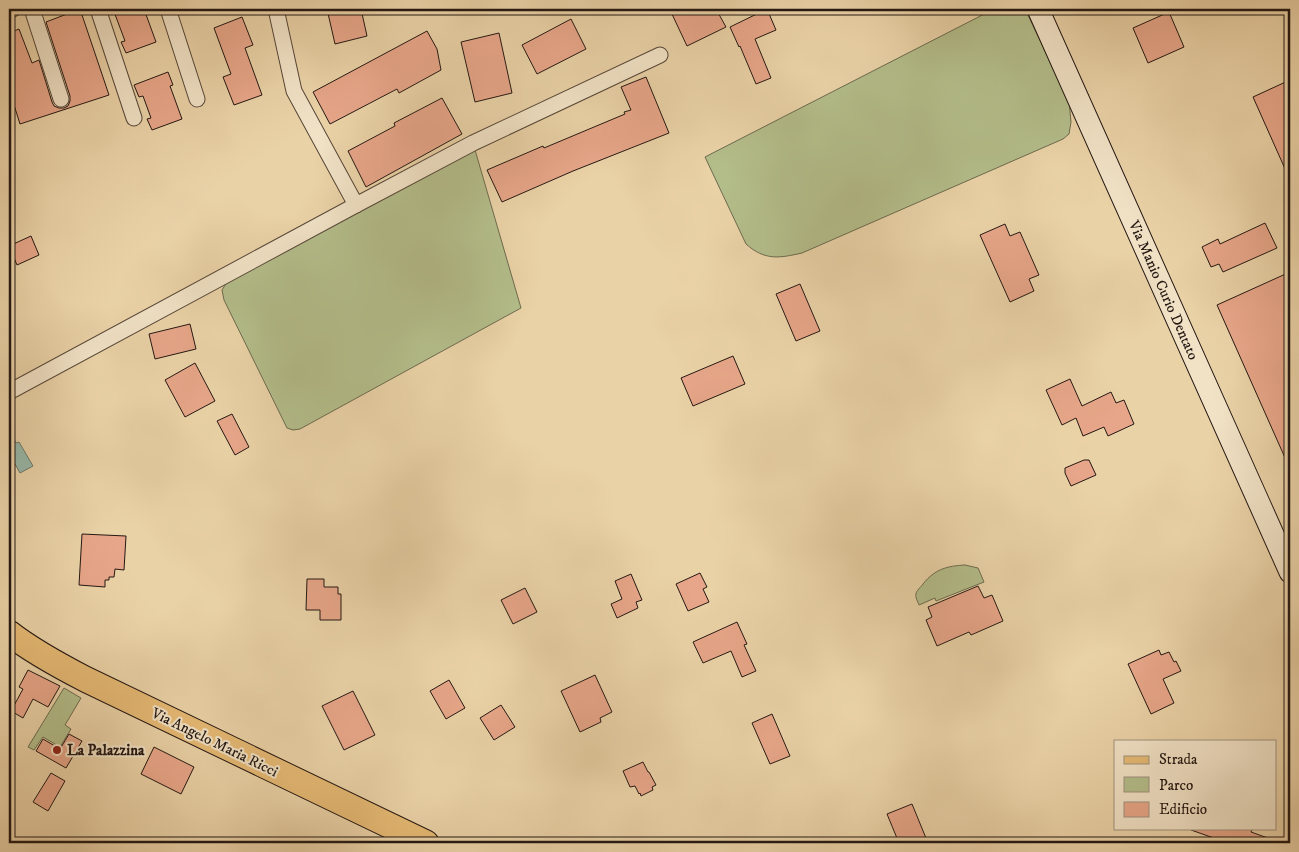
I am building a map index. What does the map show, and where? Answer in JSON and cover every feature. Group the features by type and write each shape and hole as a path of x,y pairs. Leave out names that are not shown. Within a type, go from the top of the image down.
{"main road":[{"name":"Via Manio Curio Dentato","path":"1038,9 1290,572"},
{"name":"Via Angelo Maria Ricci","path":"9,633 54,663 85,679 426,843"}],"street":[{"path":"9,10 13,9"},
{"path":"32,9 61,99"},
{"path":"98,9 134,118"},
{"path":"168,9 196,99"},
{"path":"276,9 294,90 356,204"},
{"path":"9,392 356,204 473,143 660,56"}],"green space":[{"path":"994,9 1025,9 1069,101 1071,122 1069,134 1063,139 802,253 780,257 766,256 746,244 705,157"},
{"path":"473,143 521,308 300,429 293,430 287,428 224,300 222,290 227,282"},
{"path":"965,565 978,568 984,582 936,601 935,598 919,605 916,593 932,575 947,567"},
{"path":"64,688 81,698 65,725 71,729 60,747 43,737 34,750 28,747"}],"shaded area":[{"path":"14,439 16,443 19,442 33,466 20,473 9,453 9,442"}],"building":[{"path":"80,9 109,95 20,124 9,89 9,33 19,29 32,63 39,60 54,106 64,108 68,106 70,96 46,22"},
{"path":"113,9 144,9 156,42 126,53 121,42 125,41"},
{"path":"327,9 361,9 367,36 335,44"},
{"path":"678,9 716,9 726,27 687,46 671,12"},
{"path":"767,9 776,30 755,39 771,78 756,84 730,27"},
{"path":"1169,12 1184,47 1148,63 1133,28"},
{"path":"242,17 253,45 245,48 262,95 234,105 223,77 231,74 214,28"},
{"path":"571,19 586,49 537,74 522,45"},
{"path":"427,31 437,49 441,70 399,93 397,89 330,124 313,92"},
{"path":"499,33 512,93 475,102 461,42"},
{"path":"168,72 173,85 170,86 182,119 152,130 147,119 151,118 143,96 139,97 134,85"},
{"path":"646,77 669,133 573,171 502,202 487,170 625,114 624,112 631,110 621,87"},
{"path":"1290,80 1290,180 1253,97"},
{"path":"442,98 462,134 366,187 348,151 395,126 394,123"},
{"path":"1265,223 1277,248 1223,272 1219,264 1211,267 1202,247 1218,239 1220,244"},
{"path":"1005,224 1010,236 1020,232 1039,275 1029,279 1034,291 1010,302 980,235"},
{"path":"31,236 39,255 17,265 9,246"},
{"path":"1290,272 1290,469 1217,305"},
{"path":"800,284 820,331 796,341 776,294"},
{"path":"190,324 196,349 155,359 149,334"},
{"path":"733,356 745,384 693,406 681,378"},
{"path":"195,363 215,401 185,417 165,380"},
{"path":"1070,379 1082,406 1111,392 1116,403 1124,400 1134,424 1108,436 1104,427 1083,436 1076,418 1062,425 1046,390"},
{"path":"232,414 249,447 235,455 217,421"},
{"path":"1084,460 1089,460 1096,475 1071,486 1065,473 1065,468"},
{"path":"82,534 126,536 124,570 115,569 114,577 109,577 109,580 105,580 105,587 79,585"},
{"path":"700,573 707,587 703,589 709,602 688,611 676,584"},
{"path":"631,574 642,600 636,602 638,608 617,618 611,604 622,599 615,581"},
{"path":"307,579 324,579 324,587 338,587 338,594 341,594 341,620 320,620 320,610 306,610"},
{"path":"978,586 984,598 992,595 1003,621 971,635 969,632 937,646 926,620 932,617 928,607"},
{"path":"525,588 537,612 513,624 501,600"},
{"path":"737,622 747,644 744,645 756,671 742,677 731,651 703,663 693,642"},
{"path":"1159,650 1161,655 1169,652 1181,671 1163,679 1174,703 1151,714 1128,664"},
{"path":"28,670 60,686 48,707 33,699 23,718 11,711 23,689 19,687"},
{"path":"595,675 612,712 600,718 601,722 580,732 561,691"},
{"path":"449,680 465,708 446,719 430,691"},
{"path":"353,691 375,735 344,750 322,706"},
{"path":"501,705 515,727 494,740 480,718"},
{"path":"772,714 790,756 770,764 752,723"},
{"name":"La Palazzina","path":"69,734 82,741 66,768 36,751 43,739 60,749"},
{"path":"154,747 194,767 181,794 141,774"},
{"path":"643,762 656,785 652,787 653,790 641,796 635,786 630,787 623,771"},
{"path":"51,773 65,781 48,811 33,802"},
{"path":"912,804 928,843 899,843 887,814"},
{"path":"1191,830 1252,830 1251,832 1279,842 1278,843 1228,843"}],"place":[{"name":"La Palazzina","path":"57,750"}]}
